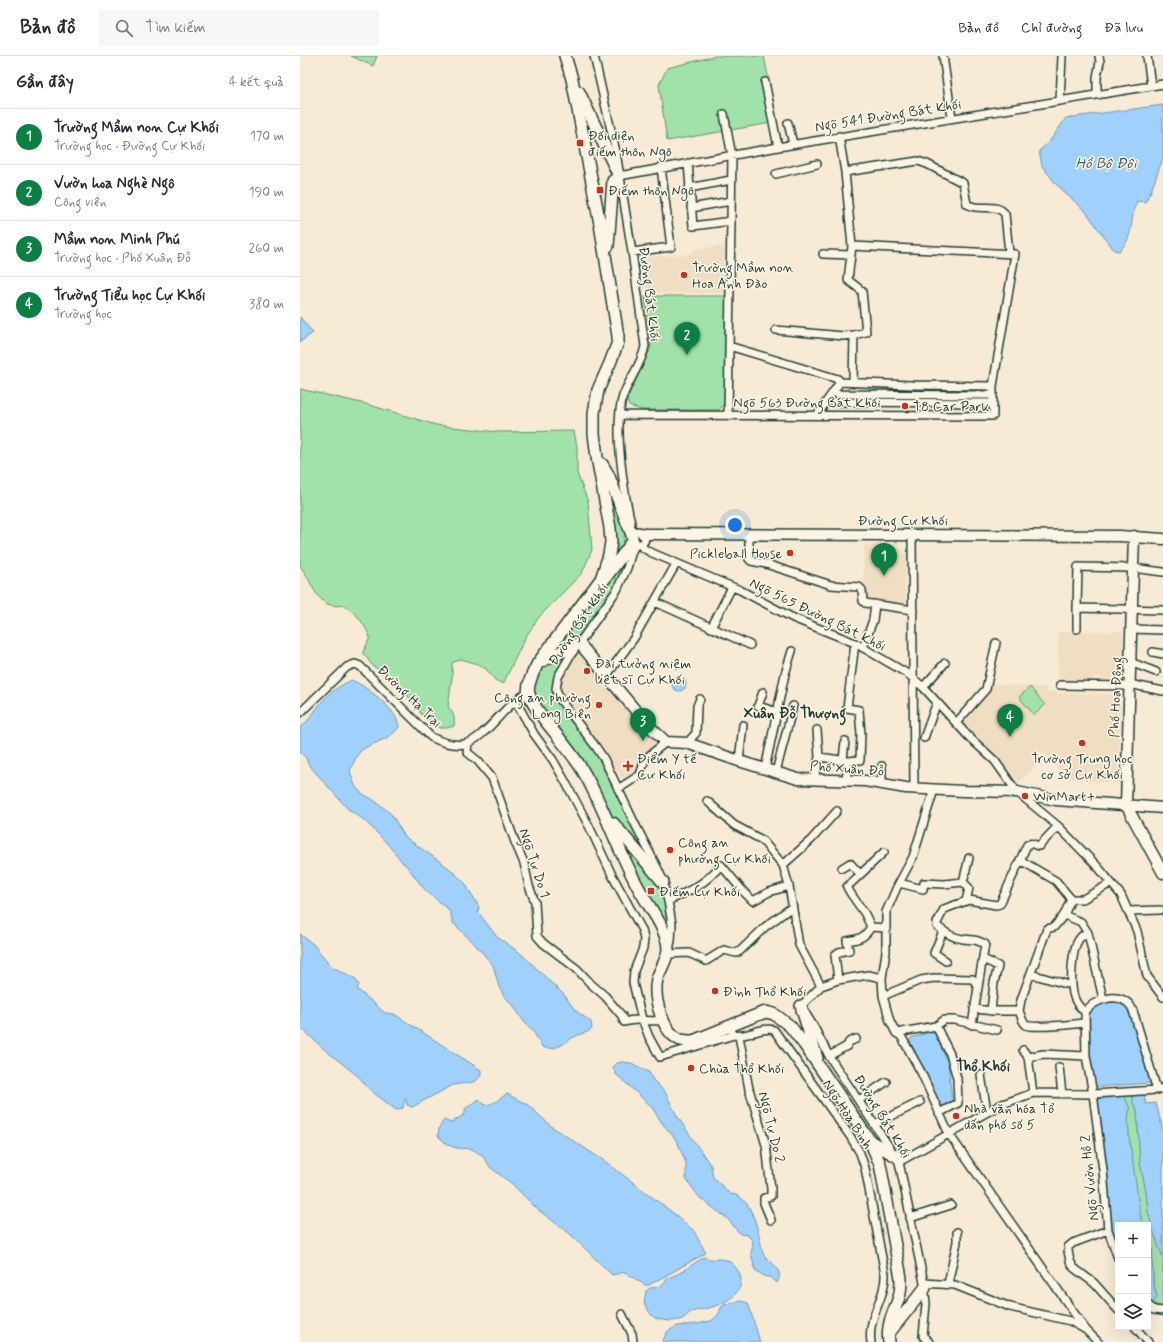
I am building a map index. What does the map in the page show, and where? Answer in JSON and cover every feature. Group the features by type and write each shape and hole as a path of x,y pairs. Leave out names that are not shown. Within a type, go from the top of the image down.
{"main road":[{"path":"565,56 572,79 607,262 618,342 598,390 594,413 594,434 597,457 610,528 611,542 609,555 600,579 538,663 533,672 528,693 536,708 582,770 605,814 633,879 666,936 668,949 667,954 658,977 655,990 656,1003 663,1020 673,1035 682,1040 693,1041 734,1032 766,1012 774,1014 790,1026 870,1141 880,1164 901,1278 900,1294 890,1319 889,1338"},
{"path":"572,79 618,176 614,181 607,262"},
{"path":"587,597 606,577 637,538 608,474 597,457"},
{"path":"538,663 579,643"},
{"path":"605,814 663,882"},
{"path":"801,1006 822,1072"},
{"path":"870,1141 898,1159"},
{"path":"889,1338 925,1286"}],"street":[{"name":"Đường Bát Khối","path":"594,56 616,152 618,176 632,252 645,346 641,359 623,396 619,432 623,477 631,522 637,538 625,574 617,590 579,643 558,677 556,684 557,693 561,701 596,746 604,759 657,866 668,901 672,929 671,941 667,954"},
{"path":"944,56 952,118"},
{"path":"1060,101 1062,56"},
{"path":"1097,95 1097,77 1100,62 1099,56"},
{"path":"1147,56 1150,86"},
{"path":"764,82 778,147"},
{"name":"Ngõ 541 Đường Bát Khối","path":"618,176 839,136 1163,84"},
{"path":"724,114 732,156 728,415"},
{"path":"788,123 793,144"},
{"path":"776,330 842,336 866,332 862,290 848,280 852,246 845,172 839,136"},
{"path":"845,172 918,162 927,164 963,183 967,204 971,208 1002,210 1005,214 1009,253"},
{"path":"688,163 692,226 731,221"},
{"path":"776,174 817,164"},
{"path":"632,252 671,247 661,167"},
{"path":"689,188 731,180"},
{"path":"691,208 731,201"},
{"path":"729,346 838,379 840,382 993,386 1015,254 852,246"},
{"path":"823,254 851,255"},
{"path":"853,382 854,335"},
{"path":"817,415 840,382"},
{"name":"Ngõ 563 Đường Bát Khối","path":"620,415 993,416 993,386"},
{"path":"833,402 911,402 988,399 911,392 838,394"},
{"path":"911,392 911,416"},
{"path":"749,534 749,559 752,562 766,564 831,585 859,587 861,589 862,599 864,602 913,610"},
{"name":"Đường Cự Khối","path":"637,538 749,534 912,534 1134,536 1163,539"},
{"path":"912,534 914,788"},
{"name":"Phố Hoa Động","path":"1134,536 1126,805 1163,873"},
{"name":"Ngõ 565 Đường Bát Khối","path":"637,538 643,548 650,552 732,587 793,618 855,643 914,679 995,761 1017,792 1058,826 1098,867 1121,895 1137,931 1146,976 1163,997"},
{"path":"607,675 634,638 676,564"},
{"path":"1077,629 1078,567 1133,568 1163,572"},
{"path":"711,628 732,587"},
{"path":"655,602 750,645"},
{"path":"864,648 873,620 875,604"},
{"path":"1077,608 1132,608 1163,610"},
{"path":"1131,629 1163,630"},
{"path":"579,643 647,724 666,742 646,759 640,775 618,789"},
{"path":"819,757 846,761 860,760 860,710 847,708 855,643"},
{"path":"956,723 986,689 996,643"},
{"path":"765,769 785,674 792,651"},
{"path":"1153,652 1163,654"},
{"path":"1130,662 1156,672"},
{"path":"923,687 945,663"},
{"name":"Đường Hạ Trại","path":"300,712 347,667 356,664 360,666 431,737 439,741 455,745 468,743"},
{"path":"1060,685 1129,685 1163,691"},
{"path":"763,692 758,706 778,712"},
{"path":"468,743 486,730 515,700 528,693"},
{"path":"687,743 696,732 697,706 700,699"},
{"path":"515,700 534,734 553,760 565,781 589,826 612,875 642,930 644,939 643,948 634,971 633,983 642,1019 660,1057 734,1032"},
{"path":"924,738 936,702"},
{"path":"776,772 793,706"},
{"path":"739,761 743,725"},
{"path":"814,780 819,757 817,730"},
{"path":"845,741 846,780"},
{"name":"Phố Xuân Đỗ","path":"666,742 687,743 798,779 865,781 934,790 1017,792 1056,800 1163,808"},
{"name":"Ngõ Tự Do 1","path":"468,743 467,752 478,761 492,778 524,863 529,886 535,902 536,936 577,969 605,996 622,1016 624,1022 634,1019 657,1021 663,1020"},
{"path":"882,766 882,784"},
{"path":"934,790 913,858 899,883 886,912 886,952 882,978 883,996 890,1021 896,1033 901,1036 921,1072 949,1134 1086,1330 1098,1342"},
{"path":"708,801 734,824 762,840 783,865 789,886 799,945 821,986"},
{"path":"1132,817 1138,806"},
{"path":"783,865 812,840 837,811"},
{"path":"946,961 934,953 940,929 937,922 944,909 972,900 996,905 1000,904 1027,845 1033,843 1039,846 1058,826"},
{"path":"871,927 865,914 847,887 884,852"},
{"path":"963,882 969,858"},
{"path":"1020,860 1056,881 1071,899"},
{"path":"842,868 850,863 860,874"},
{"path":"668,901 692,890 709,878 721,865 753,901 769,892 789,886"},
{"path":"899,883 923,889 924,883 944,884 963,882"},
{"path":"963,882 969,888 966,901"},
{"path":"1071,899 1083,899 1111,883"},
{"path":"1071,899 1064,915 1054,927 1047,929 1021,1000 1019,1010 1023,1022 1028,1026 1051,1026 1084,1023"},
{"path":"667,954 689,953 706,961 724,950 736,953 765,927 792,908"},
{"path":"1128,911 1160,910"},
{"path":"1064,915 1081,922 1088,933 1103,999"},
{"path":"871,927 886,928"},
{"path":"838,980 835,955 839,952 849,950 847,941 856,940 865,936 871,927"},
{"path":"940,929 962,939 976,939 986,944 972,1025"},
{"path":"898,1159 949,1134 1000,1105 1033,1093 1093,1094 1160,1089 1130,1006 1124,1001 1116,998 1103,999 1094,1003 1084,1012 1078,1006 1074,996 1072,967 1073,957 1080,937 1088,933"},
{"path":"983,959 998,966 994,983 991,1011"},
{"path":"1031,974 1066,984"},
{"path":"801,1006 821,986 838,980 868,975 882,978"},
{"path":"883,996 921,980 934,978 973,980 978,987"},
{"name":"Đường Bát Khối","path":"801,1006 829,1056 898,1159 925,1286 926,1304 923,1336 929,1342"},
{"path":"974,1009 991,1011 1019,1010"},
{"name":"Ngõ Vườn Hồ 2","path":"1084,1012 1086,1056 1093,1094 1108,1230 1115,1250"},
{"path":"896,1033 936,1026 944,1020 955,1020 997,1030"},
{"path":"936,1026 950,1054 957,1078 958,1103 939,1113"},
{"name":"Ngõ Hòa Bình","path":"734,1032 768,1029 774,1030 850,1136 860,1153 867,1174 885,1274 885,1285 871,1326 871,1342"},
{"name":"Ngõ Tự Do 2","path":"734,1032 766,1145 771,1196 764,1198 764,1203 771,1220"},
{"path":"829,1056 856,1039"},
{"path":"1023,1050 1028,1058 1033,1093"},
{"path":"1028,1058 1043,1054 1086,1056"},
{"path":"1059,1067 1062,1094"},
{"path":"981,1075 987,1112"},
{"path":"859,1100 886,1082"},
{"path":"875,1124 920,1102"},
{"path":"910,1218 951,1205"},
{"path":"1108,1230 1073,1243 1068,1248 1068,1255 1074,1268 1094,1283 1115,1307"},
{"path":"948,1284 957,1242 957,1232"},
{"path":"925,1286 948,1284 955,1285 1010,1307 1070,1322 1086,1330"},
{"path":"1151,1307 1163,1311"},
{"path":"622,1314 632,1334 633,1342"},
{"path":"1138,1330 1148,1342"}],"shaded area":[{"name":"Trường Mầm non Hoa Anh Đào","path":"724,246 723,293 646,293 642,257 688,255 696,249"},
{"path":"864,545 897,545 906,554 905,603 870,602 863,599"},
{"path":"1123,631 1124,670 1117,679 1102,680 1100,677 1095,677 1092,680 1058,680 1058,632"},
{"name":"Công an phường Long Biên","path":"581,650 661,743 644,758 639,774 625,783 561,689 560,679"},
{"path":"994,684 1046,687 1046,692 1115,694 1121,704 1117,784 1066,778 1044,753 1037,760 1038,763 1020,782 960,722"}],"green space":[{"path":"351,56 377,56 373,66"},
{"path":"716,56 764,56 777,122 667,141 659,85 667,68"},
{"path":"645,296 727,296 725,402 719,410 642,410 629,406 627,399 651,345"},
{"path":"300,389 366,404 436,425 497,432 574,431 577,447 577,473 588,502 592,550 582,573 539,617 525,638 503,684 495,680 486,669 478,664 461,659 452,663 452,677 448,707 454,716 454,726 439,728 422,715 408,696 392,680 372,665 363,653 370,637 365,627 352,611 343,605 334,606 327,604 321,599 300,566"},
{"path":"603,474 625,529 623,546 607,567"},
{"path":"628,553 620,579 605,604 581,637 546,655"},
{"path":"573,649 556,675 553,687 554,693 596,750 652,862 610,817 540,710 532,689 539,665"},
{"path":"1030,687 1045,705 1034,715 1019,697"},
{"path":"613,827 659,883 669,926 668,934"},
{"path":"1124,1095 1132,1095 1133,1103 1137,1110 1140,1163 1146,1191 1148,1211 1163,1258 1163,1308 1152,1303 1157,1297 1153,1283 1151,1222 1141,1222 1129,1136 1128,1117 1130,1109"}],"water":[{"name":"Hồ Bộ Đội","path":"1163,105 1163,158 1151,191 1145,202 1137,201 1130,234 1124,246 1119,251 1114,250 1086,212 1057,185 1042,166 1039,151 1049,142 1066,118"},
{"path":"300,317 313,333 300,342"},
{"path":"679,677 684,679 686,684 684,689 679,691 674,689 672,684 674,679"},
{"path":"352,680 373,693 388,707 397,720 399,727 391,735 368,746 359,753 350,771 355,786 361,793 372,799 392,815 405,837 449,868 465,883 479,907 478,912 497,937 519,952 564,995 575,1010 591,1022 592,1029 555,1048 542,1047 532,1029 525,1023 513,1005 504,996 499,987 493,965 472,941 453,923 450,912 447,908 425,890 406,865 380,836 362,818 348,809 308,764 306,758 300,752 300,728 332,691"},
{"path":"300,934 314,945 331,966 356,979 359,985 357,989 385,1013 394,1014 481,1070 481,1075 476,1081 453,1085 412,1107 407,1105 405,1098 403,1108 396,1110 370,1090 359,1077 324,1049 300,1027"},
{"path":"1105,1002 1123,1004 1129,1010 1134,1019 1151,1083 1094,1087 1087,1036 1089,1017 1093,1008"},
{"path":"927,1033 935,1034 948,1063 952,1100 943,1106 939,1106 910,1040 911,1038"},
{"path":"621,1062 631,1063 649,1072 653,1080 665,1092 677,1116 711,1166 713,1177 730,1194 738,1196 744,1201 749,1208 754,1217 763,1254 778,1270 779,1278 777,1283 771,1277 766,1277 755,1270 751,1253 753,1245 752,1240 747,1235 740,1234 728,1219 700,1198 686,1179 686,1163 677,1141 662,1123 651,1106 616,1074 613,1068 615,1064"},
{"path":"507,1094 528,1105 552,1127 606,1162 677,1216 693,1230 706,1253 649,1285 645,1285 625,1272 612,1275 569,1233 537,1209 511,1183 491,1168 482,1155 472,1149 457,1148 448,1145 438,1136 439,1128 444,1120 451,1123 465,1114 465,1109 479,1099 485,1105 494,1102"},
{"path":"1124,1095 1130,1109 1128,1117 1129,1136 1142,1222 1115,1222 1115,1242 1110,1225 1097,1101 1099,1097"},
{"path":"1132,1095 1144,1095 1146,1104 1156,1103 1163,1131 1163,1258 1152,1228 1148,1211 1146,1191 1140,1163 1137,1110 1133,1103"},
{"path":"1151,1246 1153,1283 1157,1297 1152,1303"},
{"path":"704,1257 710,1259 727,1260 736,1268 740,1275 741,1281 737,1292 725,1302 691,1312 684,1318 675,1321 657,1319 653,1316 644,1303 646,1291 650,1288 660,1287 668,1278 680,1273"},
{"path":"741,1301 748,1303 760,1342 662,1342 668,1331 678,1326 711,1321 718,1315 722,1306"}],"place":[{"name":"Đối diện điếm thôn Ngô","path":"580,143"},
{"name":"Điếm thôn Ngô","path":"600,190"},
{"name":"Trường Mầm non Hoa Anh Đào","path":"684,275"},
{"name":"Vườn hoa Nghè Ngô","path":"687,355"},
{"name":"T8 Car Park","path":"905,406"},
{"name":"Pickleball House","path":"790,553"},
{"name":"Trường Mầm non Cự Khối","path":"884,576"},
{"name":"Đài tưởng niệm liệt sĩ Cự Khối","path":"587,671"},
{"name":"Công an phường Long Biên","path":"599,705"},
{"name":"Trường Tiểu học Cự Khối","path":"1010,737"},
{"name":"Mầm non Minh Phú","path":"643,741"},
{"name":"Trường Trung học cơ sở Cự Khối","path":"1082,743"},
{"name":"Điểm Y tế Cự Khối","path":"628,766"},
{"name":"WinMart+","path":"1025,796"},
{"name":"Công an phường Cự Khối","path":"670,850"},
{"name":"Điếm Cự Khối","path":"651,891"},
{"name":"Đình Thổ Khối","path":"715,991"},
{"name":"Chùa Thổ Khối","path":"691,1068"},
{"name":"Nhà văn hóa Tổ dấn phố số 5","path":"956,1116"}],"district":[{"name":"Xuân Đỗ Thượng","path":"795,713"},
{"name":"Thổ Khối","path":"983,1066"}]}
